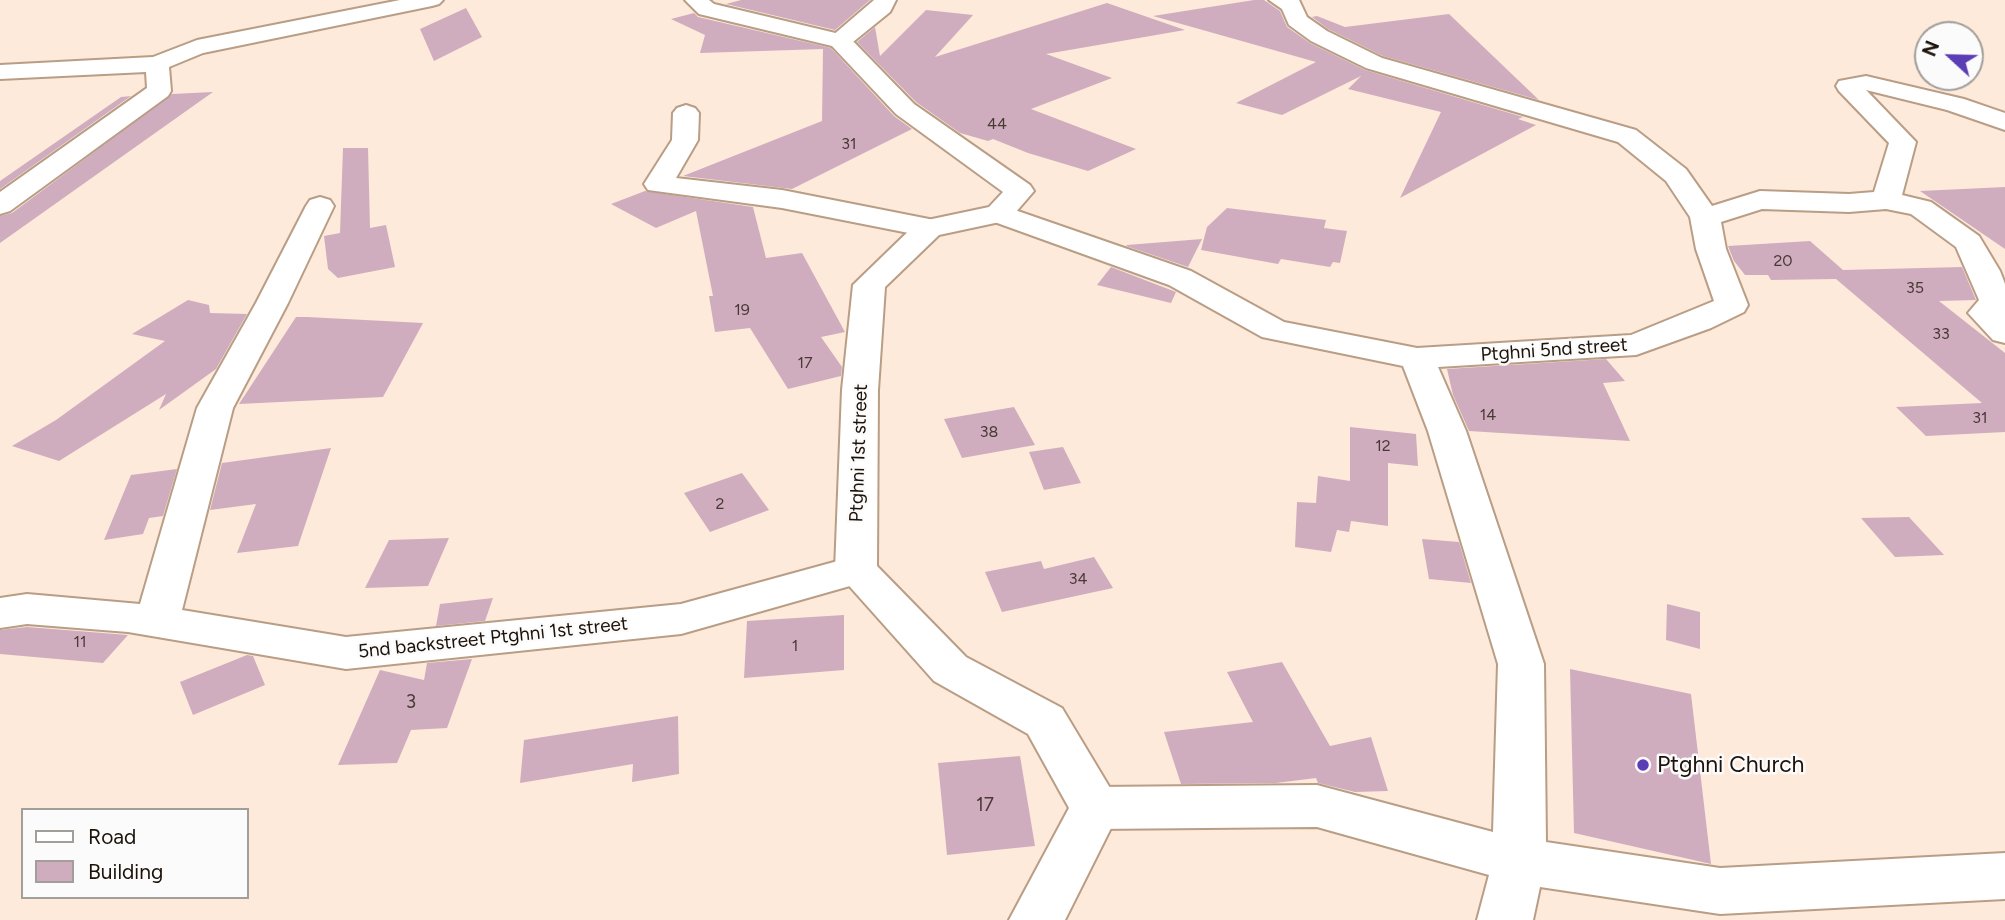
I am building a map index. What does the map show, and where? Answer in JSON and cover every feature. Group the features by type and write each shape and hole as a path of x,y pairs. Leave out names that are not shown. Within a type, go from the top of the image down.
{"street":[{"path":"0,72 157,64 197,47 432,0"},
{"path":"686,113 685,140 658,184 782,199 929,228 999,214 1020,191 905,109 840,41 707,9 696,0"},
{"path":"840,41 882,7 885,0"},
{"path":"1280,0 1291,5 1297,20 1319,36 1374,63 1628,136 1676,175 1705,217 1760,200 1849,204 1886,200 1920,208 1968,242 1984,271 1996,302 1984,313 2005,333"},
{"path":"0,205 159,91 157,64"},
{"path":"1886,200 1903,142 1848,86 1866,83 1955,104 2005,122"},
{"path":"157,622 215,408 272,303 320,206"},
{"name":"Ptghni 5nd street","path":"999,214 1180,278 1274,330 1418,358 1636,345 1732,305 1711,249 1705,217"},
{"name":"Ptghni 1st street","path":"856,570 860,390 869,285 929,228"},
{"path":"1418,358 1447,431 1521,664 1519,861 1505,920"},
{"path":"856,570 950,668 1045,721 1095,808"},
{"name":"5nd backstreet Ptghni 1st street","path":"0,613 27,609 128,617 346,653 681,619 856,570"},
{"path":"1095,808 1317,806 1519,861 1720,891 2005,876"},
{"path":"1037,920 1095,808"}],"building":[{"path":"741,0 870,0 835,30 726,4"},
{"path":"1264,0 1280,11 1287,27 1310,43 1365,70 1523,117 1518,119 1536,125 1400,198 1441,112 1348,89 1361,76 1282,115 1236,103 1316,62 1153,16"},
{"path":"1107,3 1185,30 1046,54 1112,78 1031,109 1136,149 1088,171 993,139 988,141 960,133 916,102 857,42 875,27 880,56 926,10 973,15 935,57"},
{"path":"466,8 482,37 434,61 420,29"},
{"path":"694,13 698,17 831,48 894,116 912,129 792,189 683,176 822,121 823,49 700,53 705,35 671,19"},
{"path":"1449,14 1539,100 1383,56 1328,29 1312,17 1317,16 1345,27"},
{"path":"213,92 0,243 0,216 12,213 172,94"},
{"path":"131,96 0,189 0,181 121,97"},
{"path":"343,148 368,148 370,228 386,225 395,267 338,278 328,269 324,236 340,233"},
{"path":"2005,187 2005,249 1920,191"},
{"path":"645,191 753,207 766,258 802,253 845,332 821,337 842,367 841,376 788,389 750,328 715,332 709,296 713,296 696,211 656,228 611,204"},
{"path":"1227,208 1326,220 1324,228 1347,231 1340,263 1333,262 1330,267 1281,259 1278,264 1201,250 1207,227"},
{"path":"1202,239 1188,267 1126,246 1127,245"},
{"path":"1810,241 1843,270 1962,267 1976,300 1939,301 2005,353 2005,432 1926,436 1896,407 1982,403 1836,279 1771,280 1768,275 1745,275 1734,261 1728,246"},
{"path":"1111,267 1176,292 1171,303 1097,285"},
{"path":"188,300 209,305 210,313 247,314 216,369 159,410 166,394 59,461 12,446 56,420 165,341 132,334"},
{"path":"296,317 423,323 383,397 239,404"},
{"path":"1606,359 1625,381 1603,383 1630,441 1469,431 1453,395 1447,369"},
{"path":"1014,407 1035,445 962,458 944,419"},
{"path":"1350,427 1416,434 1418,466 1388,463 1388,526 1351,521 1349,532 1337,530 1331,552 1295,547 1297,502 1316,503 1318,476 1350,481"},
{"path":"1063,447 1081,483 1044,490 1029,452"},
{"path":"331,448 298,546 237,553 256,504 210,510 222,463"},
{"path":"177,469 163,516 149,518 143,534 104,540 131,475"},
{"path":"742,473 769,510 710,532 684,493"},
{"path":"1909,517 1944,555 1895,557 1861,518"},
{"path":"449,538 428,586 365,588 389,540"},
{"path":"1422,539 1459,542 1471,583 1429,579"},
{"path":"1094,557 1113,588 1002,612 985,572 1041,561 1044,569"},
{"path":"493,598 485,621 436,626 440,604"},
{"path":"1667,604 1700,612 1700,649 1666,640"},
{"path":"844,615 844,670 744,678 747,621"},
{"path":"27,627 128,635 103,663 0,654 0,630"},
{"path":"247,655 253,656 265,685 193,715 180,682"},
{"path":"472,659 447,728 411,730 397,763 338,765 380,670 424,680 427,663"},
{"path":"1282,662 1330,746 1371,737 1388,791 1355,792 1318,783 1316,778 1276,783 1181,784 1164,732 1253,722 1227,672"},
{"path":"1570,669 1691,694 1711,864 1574,833"},
{"path":"678,716 679,774 632,782 633,764 520,783 524,740"},
{"path":"1020,756 1035,846 947,855 938,763"}],"place":[{"name":"Ptghni Church","path":"1643,765"}]}
